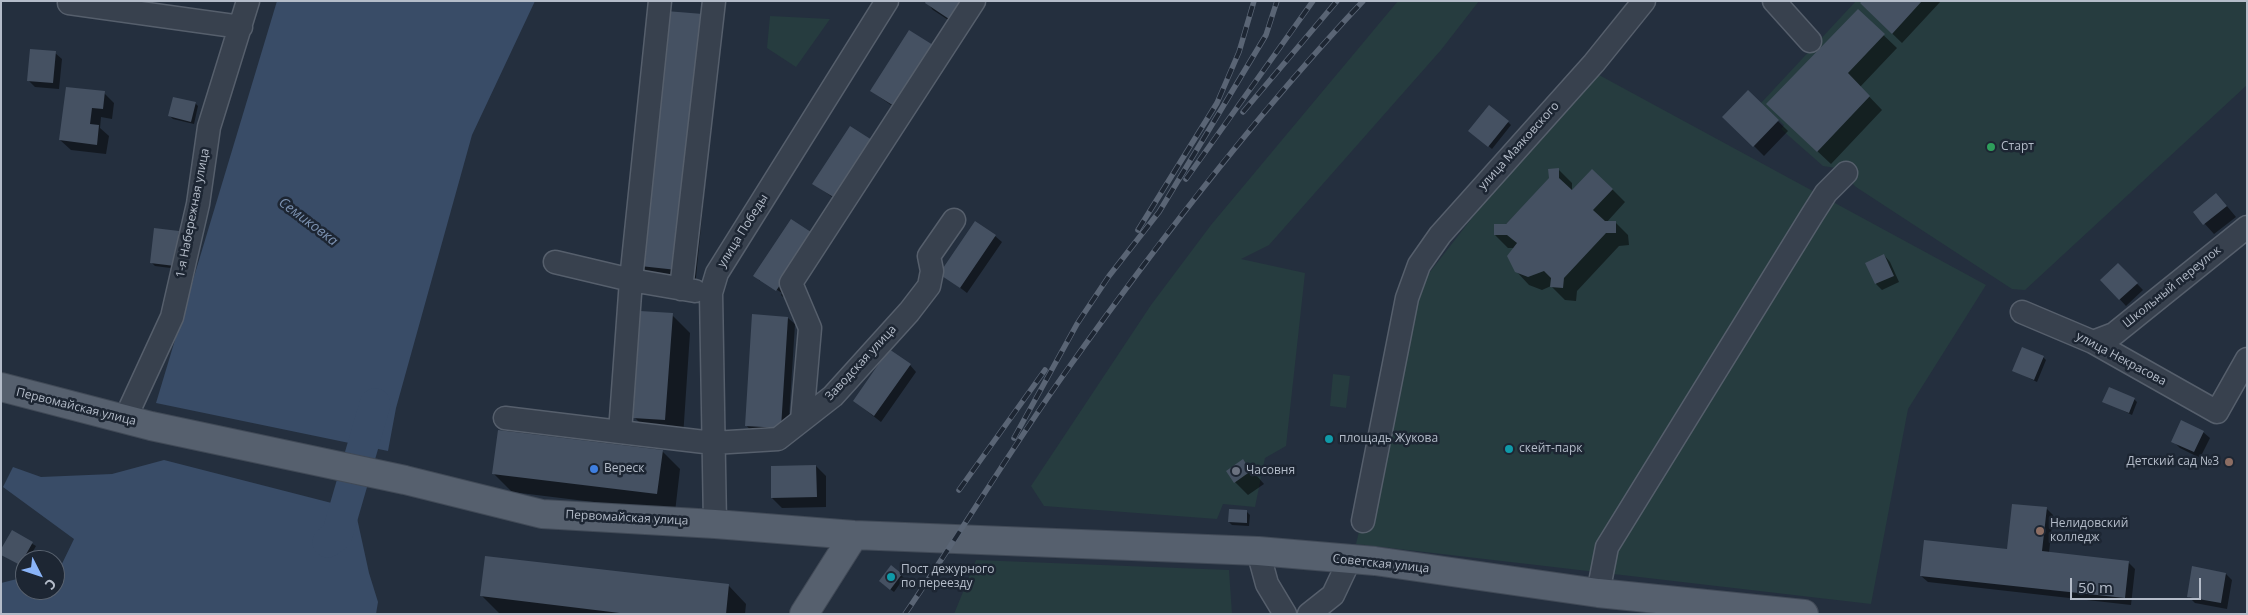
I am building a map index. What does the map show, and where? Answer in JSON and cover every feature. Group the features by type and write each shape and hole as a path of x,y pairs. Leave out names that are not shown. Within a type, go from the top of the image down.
{"main road":[{"name":"Первомайская улица","path":"1,387 151,426 405,480 542,514 715,524 854,535 955,538"},
{"path":"804,614 854,535"},
{"name":"Советская улица","path":"955,538 1258,551 1375,561 1598,593 1804,614"}],"street":[{"name":"1-я Набережная улица","path":"125,419 172,317 198,204 210,127 248,1"},
{"path":"620,432 631,280 660,1"},
{"path":"681,290 714,1"},
{"name":"улица Победы","path":"715,524 711,293 717,273 887,1"},
{"path":"802,420 810,328 790,283 974,1"},
{"name":"улица Маяковского","path":"1364,521 1407,298 1419,265 1440,234 1594,63 1644,1"},
{"path":"1774,1 1810,41"},
{"path":"69,3 241,27"},
{"path":"1598,593 1607,547 1816,207 1826,193 1846,173"},
{"name":"Заводская улица","path":"505,418 713,443 778,439 832,396 909,312 929,286 932,271 929,256 954,220"},
{"name":"Школьный переулок","path":"2093,342 2114,334 2247,227"},
{"path":"555,262 681,290 711,293"},
{"name":"улица Некрасова","path":"2022,312 2093,342 2217,412 2247,359"},
{"path":"807,365 832,396"},
{"path":"1258,551 1267,584 1285,614"},
{"path":"1309,614 1332,595 1350,560"}],"green space":[{"path":"1398,1 1479,1 1441,50 1269,245 1241,259 1305,273 1286,446 1265,458 1255,507 1223,504 1217,519 1044,506 1031,486 1151,305 1211,225"},
{"name":"Старт","path":"1856,1 2247,1 2247,85 2025,290 2012,289 1856,187 1836,168 1823,166 1781,129 1784,125 1761,103"},
{"path":"770,16 830,19 796,67 767,48"},
{"path":"1588,69 1986,285 1908,409 1871,604 1356,544 1419,286"},
{"path":"1333,374 1350,376 1346,408 1330,406"},
{"path":"976,560 1229,570 1232,614 954,614"}],"water":[{"path":"277,1 535,1 472,135 396,408 388,451 156,403"},
{"path":"164,460 355,509 369,573 378,602 376,614 1,614 1,583 15,580 15,600 65,600 65,558 74,539 3,487 13,467 41,477 112,474"}],"building":[{"path":"926,1 960,1 949,19 925,3"},
{"path":"1862,1 1922,1 1892,34 1860,3"},
{"path":"1858,9 1885,34 1848,73 1870,96 1817,152 1766,104"},
{"path":"666,11 703,14 677,270 640,266"},
{"path":"909,30 933,45 894,106 870,91"},
{"path":"30,49 56,51 53,83 27,81"},
{"path":"66,87 105,91 103,109 92,108 90,124 99,125 97,145 59,140"},
{"path":"1748,90 1779,120 1753,147 1722,117"},
{"path":"173,97 196,102 191,122 168,116"},
{"path":"1489,105 1509,121 1488,147 1468,131"},
{"path":"850,126 872,140 835,198 812,184"},
{"path":"1559,168 1559,178 1572,190 1592,169 1613,189 1593,210 1605,221 1616,221 1616,233 1606,233 1564,278 1563,288 1550,287 1551,278 1544,271 1528,277 1515,272 1507,256 1517,243 1507,235 1494,235 1494,224 1506,224 1549,178 1548,169"},
{"path":"2216,193 2227,206 2203,225 2193,212"},
{"path":"791,219 814,234 776,291 753,276"},
{"path":"975,221 996,235 960,288 939,274"},
{"path":"154,228 179,231 175,266 150,263"},
{"path":"1884,254 1894,276 1875,284 1865,263"},
{"path":"2118,263 2138,283 2119,300 2100,280"},
{"path":"640,311 673,313 665,420 633,418"},
{"path":"752,314 788,317 781,428 745,426"},
{"path":"2022,347 2044,356 2034,380 2012,371"},
{"path":"889,349 911,364 874,416 853,401"},
{"path":"2109,387 2135,398 2129,413 2102,402"},
{"path":"2181,420 2204,431 2194,452 2171,442"},
{"path":"498,430 663,450 657,494 492,474"},
{"path":"1243,459 1251,471 1234,483 1226,471"},
{"path":"816,465 817,497 771,498 771,466"},
{"path":"2012,504 2047,507 2042,551 2129,561 2125,598 1920,576 1924,540 2007,549"},
{"path":"1229,509 1247,510 1247,523 1228,522"},
{"path":"12,530 33,542 28,550 15,550 15,562 1,555 1,549"},
{"path":"485,556 729,584 726,614 628,614 480,596"},
{"name":"Пост дежурного по переезду","path":"891,565 902,574 890,590 879,581"},
{"path":"2192,566 2226,573 2221,603 2187,597"}],"waterway":[{"name":"Семиковка","path":"328,542 337,535 375,404"}],"railway":[{"path":"1138,230 1217,103 1239,52 1254,1"},
{"path":"1014,438 1077,324 1109,276 1159,212 1266,35 1277,1"},
{"path":"1186,179 1313,1"},
{"path":"1243,112 1337,1"},
{"path":"905,614 1046,400 1136,275 1172,227 1284,89 1363,1"},
{"path":"959,490 1045,370"}],"place":[{"name":"Старт","path":"1991,147"},
{"name":"площадь Жукова","path":"1329,439"},
{"name":"скейт-парк","path":"1509,449"},
{"name":"Детский сад №3","path":"2229,462"},
{"name":"Вереск","path":"594,469"},
{"name":"Часовня","path":"1236,471"},
{"name":"Нелидовский колледж","path":"2040,531"},
{"name":"Пост дежурного по переезду","path":"891,577"}]}
